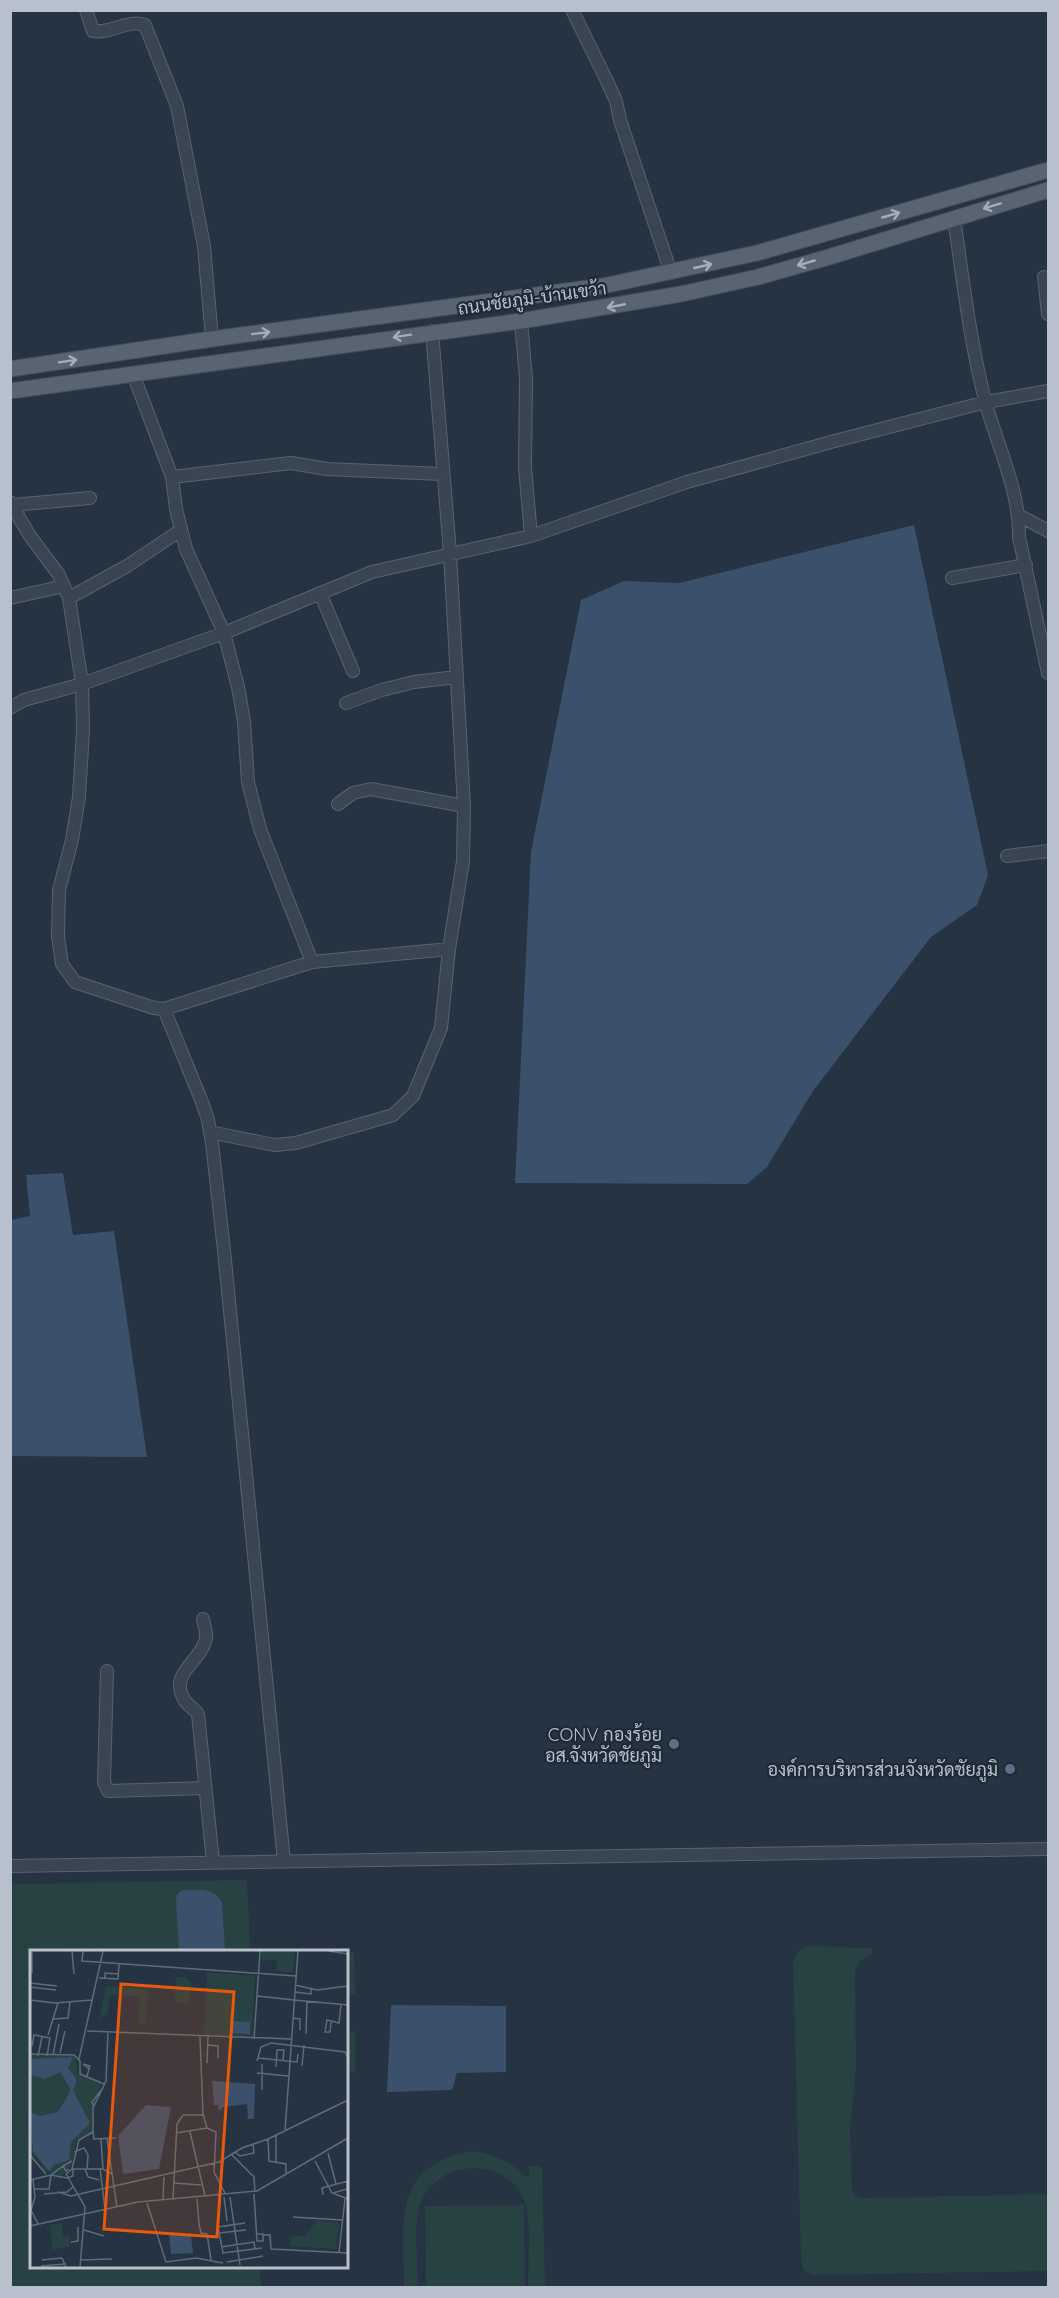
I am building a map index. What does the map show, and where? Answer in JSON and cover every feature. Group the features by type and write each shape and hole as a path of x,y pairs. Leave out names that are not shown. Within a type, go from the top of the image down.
{"main road":[{"name":"ถนนชัยภูมิ-บ้านเขว้า","path":"10,369 603,286 671,273 758,253 1048,170"},
{"name":"ถนนชัยภูมิ-บ้านเขว้า","path":"10,390 617,306 758,277 1048,190"},
{"path":"368,318 374,340"}],"street":[{"path":"86,10 93,31 103,33 138,23 145,25 177,106 204,246 212,339"},
{"path":"572,10 616,101 620,120 671,273"},
{"path":"954,218 969,315 986,402 1020,516 1019,537 1048,673"},
{"path":"1044,277 1048,314"},
{"path":"521,321 526,379 525,467 531,536"},
{"path":"210,1132 274,1145 296,1143 393,1115 413,1096 441,1028 449,949 463,861 464,806 450,553 432,331"},
{"path":"133,374 172,477 186,549 224,633 238,687 244,721 248,782 260,829 312,962"},
{"path":"10,708 24,700 82,684 224,633 372,572 531,536 687,482 986,402 1048,391"},
{"path":"172,477 291,463 327,469 442,474"},
{"path":"90,498 12,504 30,536 59,575 69,598 82,684 83,730 79,797 72,840 59,891 58,936 62,964 75,982 154,1008 164,1009 312,962 449,949"},
{"path":"1020,516 1048,531"},
{"path":"69,598 127,566 181,530"},
{"path":"952,578 1026,565"},
{"path":"10,598 64,586"},
{"path":"320,593 353,671"},
{"path":"346,703 414,682 457,677"},
{"path":"338,804 353,793 371,789 464,806"},
{"path":"1007,856 1048,851"},
{"path":"164,1009 202,1102 210,1132 224,1250 284,1861"},
{"path":"203,1619 206,1636 201,1651 182,1673 180,1688 185,1701 198,1714 213,1862"},
{"path":"107,1671 104,1782 108,1791 205,1788"},
{"path":"10,1866 1048,1849"}],"green space":[{"path":"247,1880 250,1950 30,1950 30,2268 260,2268 261,2287 11,2287 10,1884"},
{"path":"807,1946 871,1948 872,1953 858,1963 855,1971 856,2068 850,2131 852,2190 856,2196 861,2198 1048,2194 1048,2271 813,2275 803,2270 793,1961 798,1952"},
{"path":"348,1952 354,1952 355,1994 348,1994"},
{"path":"348,2031 355,2031 355,2073 348,2073"},
{"path":"475,2151 504,2160 529,2179 529,2166 542,2166 545,2287 528,2287 528,2213 518,2189 505,2177 490,2170 473,2168 457,2171 441,2178 429,2189 418,2214 416,2246 418,2287 404,2287 404,2219 408,2199 416,2182 429,2168 448,2158"},
{"path":"524,2205 525,2287 426,2287 425,2206"}],"water":[{"path":"914,525 988,875 977,905 931,937 813,1091 767,1167 747,1184 515,1183 531,852 581,600 624,581 679,583"},
{"path":"63,1173 73,1235 114,1231 147,1457 11,1456 11,1220 30,1216 26,1175"},
{"path":"183,1890 200,1890 219,1897 222,1902 225,1950 179,1950 177,1894"},
{"path":"391,2005 506,2006 506,2072 457,2073 452,2090 387,2092"}],"place":[{"name":"CONV กองร้อย อส.จังหวัดชัยภูมิ","path":"674,1744"},
{"name":"องค์การบริหารส่วนจังหวัดชัยภูมิ","path":"1010,1769"}]}
